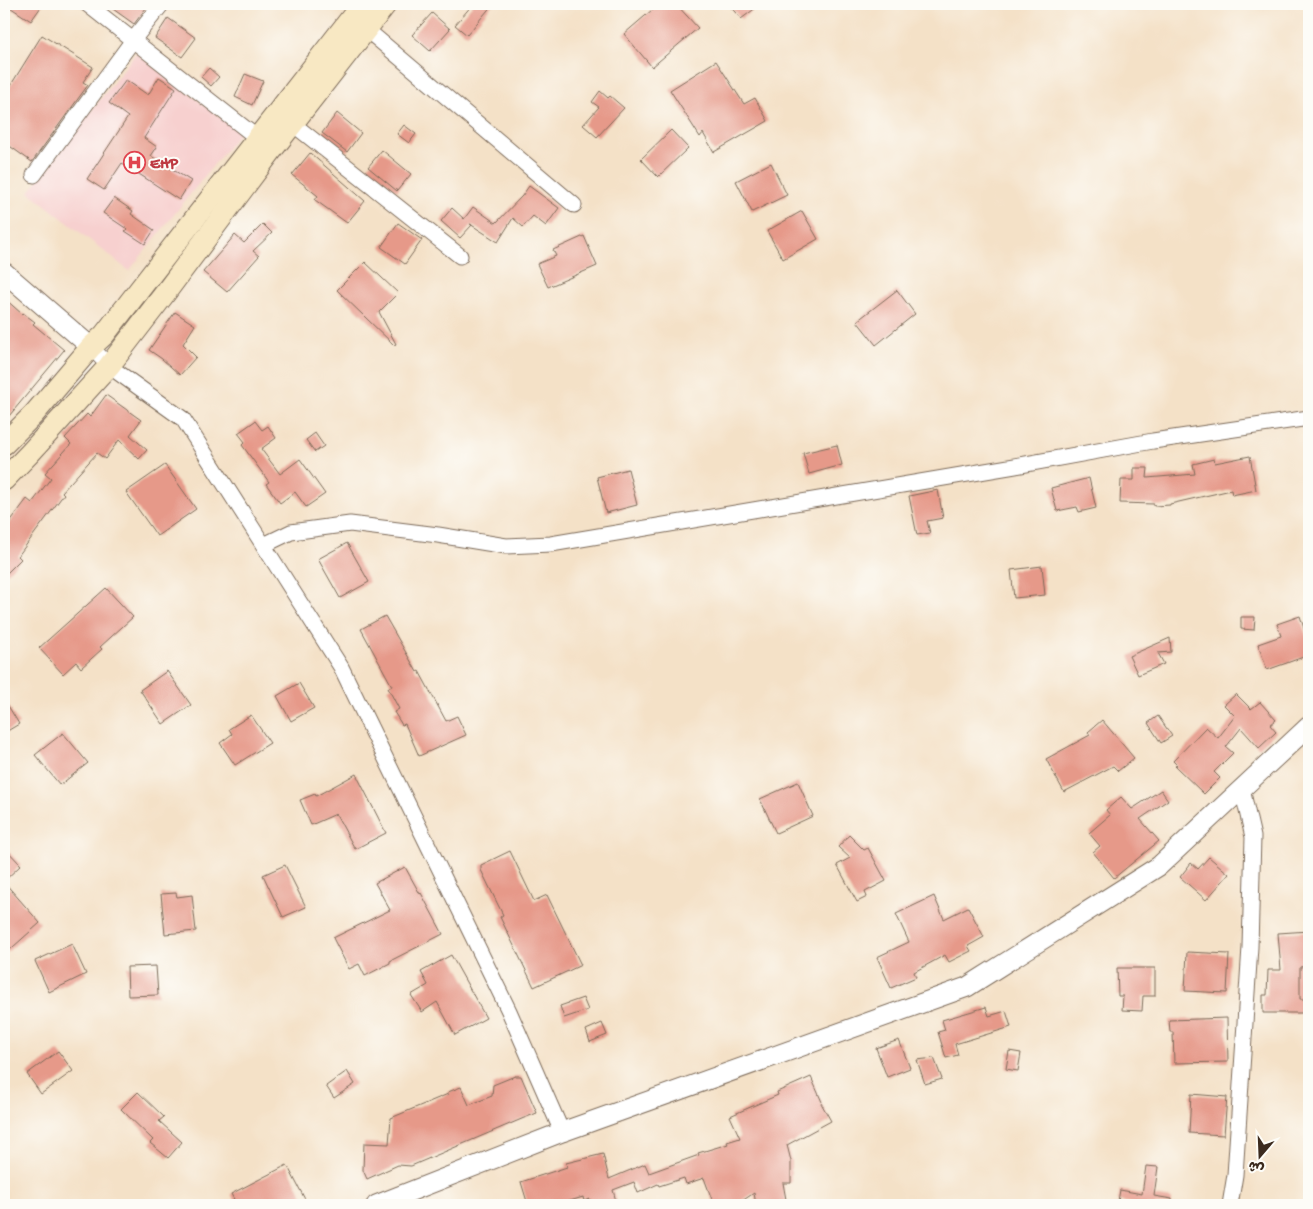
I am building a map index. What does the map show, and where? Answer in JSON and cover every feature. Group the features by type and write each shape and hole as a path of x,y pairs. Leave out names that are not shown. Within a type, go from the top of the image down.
{"main road":[{"path":"4,480 109,366 166,292 265,144 360,17 386,4"},
{"path":"4,444 34,414 91,347 104,335 265,144 292,124 360,17"}],"street":[{"path":"87,4 265,144"},
{"path":"34,175 133,40 162,4"},
{"path":"360,17 574,205"},
{"path":"292,124 460,256"},
{"path":"4,272 91,347 109,366 183,419 341,667 509,1011 562,1132"},
{"path":"264,545 291,532 350,524 506,546 551,544 1153,441 1309,418"},
{"path":"376,1205 562,1132 968,987 1159,866 1309,726"},
{"path":"1230,1205 1235,1175 1250,947 1252,837 1242,789"}],"shaded area":[{"name":"EHP","path":"136,53 240,132 129,271 29,192"}],"building":[{"path":"5,4 43,4 31,21"},
{"path":"106,4 149,4 134,24"},
{"path":"473,4 493,4 467,35 455,25"},
{"path":"659,4 676,4 698,28 652,67 624,34"},
{"path":"728,4 761,4 741,19"},
{"path":"432,13 450,29 430,51 412,35"},
{"path":"168,18 196,38 182,57 155,38"},
{"path":"42,35 93,67 83,82 88,85 32,162 4,142 4,85 9,88"},
{"path":"716,61 744,104 755,98 768,121 714,152 703,133 700,137 670,90"},
{"path":"209,68 219,77 211,86 201,77"},
{"path":"245,74 263,81 252,105 235,97"},
{"path":"159,77 176,88 144,138 157,147 151,156 191,181 179,200 122,163 104,190 87,179 128,117 109,103 126,80 148,95"},
{"path":"600,91 608,98 610,96 624,108 597,137 583,125 599,107 592,102"},
{"path":"337,113 361,133 347,152 322,133"},
{"path":"404,125 416,134 409,143 397,134"},
{"path":"671,130 688,148 658,177 641,159"},
{"path":"382,150 411,174 397,191 368,167"},
{"path":"310,153 365,201 347,223 315,200 318,196 292,175"},
{"path":"771,163 787,195 752,212 736,181"},
{"path":"529,186 559,208 546,226 533,216 523,227 513,218 498,242 472,225 460,238 441,221 452,208 464,219 473,207 496,223"},
{"path":"114,198 133,211 131,214 154,230 145,244 103,213"},
{"path":"802,211 818,239 783,259 767,231"},
{"path":"398,223 422,240 405,264 381,247"},
{"path":"263,224 272,233 253,251 259,256 227,292 203,272 235,235 244,243"},
{"path":"584,236 597,266 548,287 537,264 556,256 553,250"},
{"path":"365,262 398,293 379,312 396,344 394,345 337,290"},
{"path":"897,290 915,314 876,345 857,321"},
{"path":"4,298 22,314 35,322 33,324 64,350 4,422"},
{"path":"175,312 195,325 183,344 196,357 180,375 149,350"},
{"path":"106,395 141,420 130,435 147,450 139,459 119,440 105,459 97,453 62,492 64,494 18,556 21,559 4,576 4,519 9,523 27,499 32,503 51,478 45,473 71,444 65,438 87,414 90,417"},
{"path":"255,421 262,430 268,426 276,438 261,449 280,474 300,459 325,494 306,507 295,492 280,503 266,484 269,482 242,445 245,442 238,433"},
{"path":"315,433 324,446 315,452 306,440"},
{"path":"837,445 842,465 809,474 803,453"},
{"path":"1250,456 1256,490 1232,495 1231,490 1170,505 1154,506 1154,504 1120,503 1121,480 1134,480 1134,468 1148,468 1147,478 1195,474 1193,464 1214,459 1215,463"},
{"path":"165,465 196,509 157,536 126,492"},
{"path":"628,469 637,505 606,513 597,477"},
{"path":"1089,478 1096,508 1079,512 1077,507 1057,511 1051,488"},
{"path":"938,490 943,518 927,521 930,533 917,535 909,496"},
{"path":"347,543 369,582 340,598 318,559"},
{"path":"1042,566 1045,595 1014,598 1011,570"},
{"path":"106,588 133,617 100,647 102,649 81,668 76,662 63,674 39,648"},
{"path":"385,616 417,672 419,671 446,721 457,716 466,735 419,756 405,724 402,725 394,712 399,709 388,688 392,686 361,629"},
{"path":"1300,616 1309,644 1309,655 1267,670 1258,644 1281,636 1277,624"},
{"path":"1241,617 1255,617 1254,630 1241,629"},
{"path":"1170,638 1171,652 1158,653 1164,664 1138,675 1129,656"},
{"path":"167,671 191,705 163,724 140,690"},
{"path":"299,683 314,708 291,721 277,696"},
{"path":"1236,694 1251,709 1260,702 1276,720 1270,725 1276,732 1259,748 1241,728 1226,747 1233,753 1214,772 1220,778 1204,794 1175,766 1177,765 1173,761 1206,727 1218,738 1235,716 1224,705"},
{"path":"4,699 19,724 4,733"},
{"path":"251,715 270,743 235,765 220,743 232,734 229,729"},
{"path":"1158,716 1172,736 1161,743 1148,723"},
{"path":"1102,720 1134,758 1118,771 1113,766 1064,792 1046,759 1090,735 1088,732"},
{"path":"63,733 88,763 60,785 35,755"},
{"path":"356,774 386,833 355,849 336,814 311,825 300,800 315,794 316,796"},
{"path":"798,782 813,816 776,833 760,799"},
{"path":"1161,790 1168,800 1140,819 1159,841 1114,878 1093,852 1100,846 1089,833 1110,815 1106,810 1121,797 1132,809"},
{"path":"849,835 864,850 868,848 886,881 865,892 867,897 857,902 837,865 850,858 838,847"},
{"path":"4,847 21,865 4,881"},
{"path":"510,851 534,901 547,895 581,965 534,987 500,917 503,915 481,870 481,865"},
{"path":"1209,857 1229,874 1206,900 1180,877 1191,863 1198,869"},
{"path":"285,865 306,907 283,917 263,875"},
{"path":"405,867 443,934 365,976 359,964 349,969 333,938 390,910 375,883"},
{"path":"4,882 40,923 4,955"},
{"path":"176,893 177,897 192,895 196,931 165,934 161,894"},
{"path":"934,896 944,919 968,907 984,937 968,946 971,951 949,962 945,955 914,972 916,977 891,988 877,957 909,942 896,914"},
{"path":"1309,931 1309,966 1300,967 1300,999 1309,999 1309,1013 1263,1013 1263,995 1267,995 1268,970 1281,970 1278,933"},
{"path":"72,944 86,974 49,992 35,961"},
{"path":"1187,952 1229,954 1227,993 1185,991"},
{"path":"451,955 486,1018 455,1035 437,1002 422,1012 411,995 428,985 421,972"},
{"path":"156,966 158,995 128,996 127,967"},
{"path":"1117,968 1155,968 1155,996 1143,996 1142,1011 1122,1010 1123,996 1118,996"},
{"path":"583,998 588,1010 564,1018 560,1006"},
{"path":"986,1007 989,1016 1006,1011 1011,1027 955,1044 958,1055 946,1058 938,1032 945,1030 942,1020"},
{"path":"1227,1018 1228,1062 1174,1063 1173,1032 1170,1032 1169,1020"},
{"path":"602,1023 607,1035 590,1042 586,1030"},
{"path":"899,1040 910,1068 887,1077 876,1048"},
{"path":"58,1051 73,1071 41,1094 27,1074"},
{"path":"1009,1051 1021,1053 1018,1071 1006,1069"},
{"path":"934,1058 942,1079 925,1084 917,1060"},
{"path":"347,1071 355,1084 334,1098 326,1086"},
{"path":"515,1076 521,1076 537,1113 411,1166 398,1165 367,1179 363,1170 364,1143 389,1144 391,1118 461,1087 469,1105 492,1096 493,1085"},
{"path":"811,1077 821,1103 831,1121 787,1145 791,1161 791,1183 783,1183 787,1205 756,1205 754,1193 736,1205 714,1205 704,1178 686,1184 684,1178 659,1186 658,1184 638,1193 634,1182 613,1190 617,1205 592,1205 590,1199 584,1201 583,1197 557,1205 528,1205 521,1182 567,1167 566,1163 603,1154 609,1179 645,1164 649,1173 699,1155 698,1153 728,1144 727,1142 740,1138 730,1116 778,1095 777,1092"},
{"path":"138,1092 164,1117 159,1121 182,1142 168,1158 150,1143 153,1140 121,1109"},
{"path":"1191,1094 1227,1097 1224,1135 1189,1133"},
{"path":"287,1165 308,1205 237,1205 231,1194"},
{"path":"1146,1166 1158,1167 1154,1196 1172,1199 1172,1205 1141,1205 1118,1201 1120,1190 1142,1194"}],"place":[{"name":"EHP","path":"134,162"}]}
